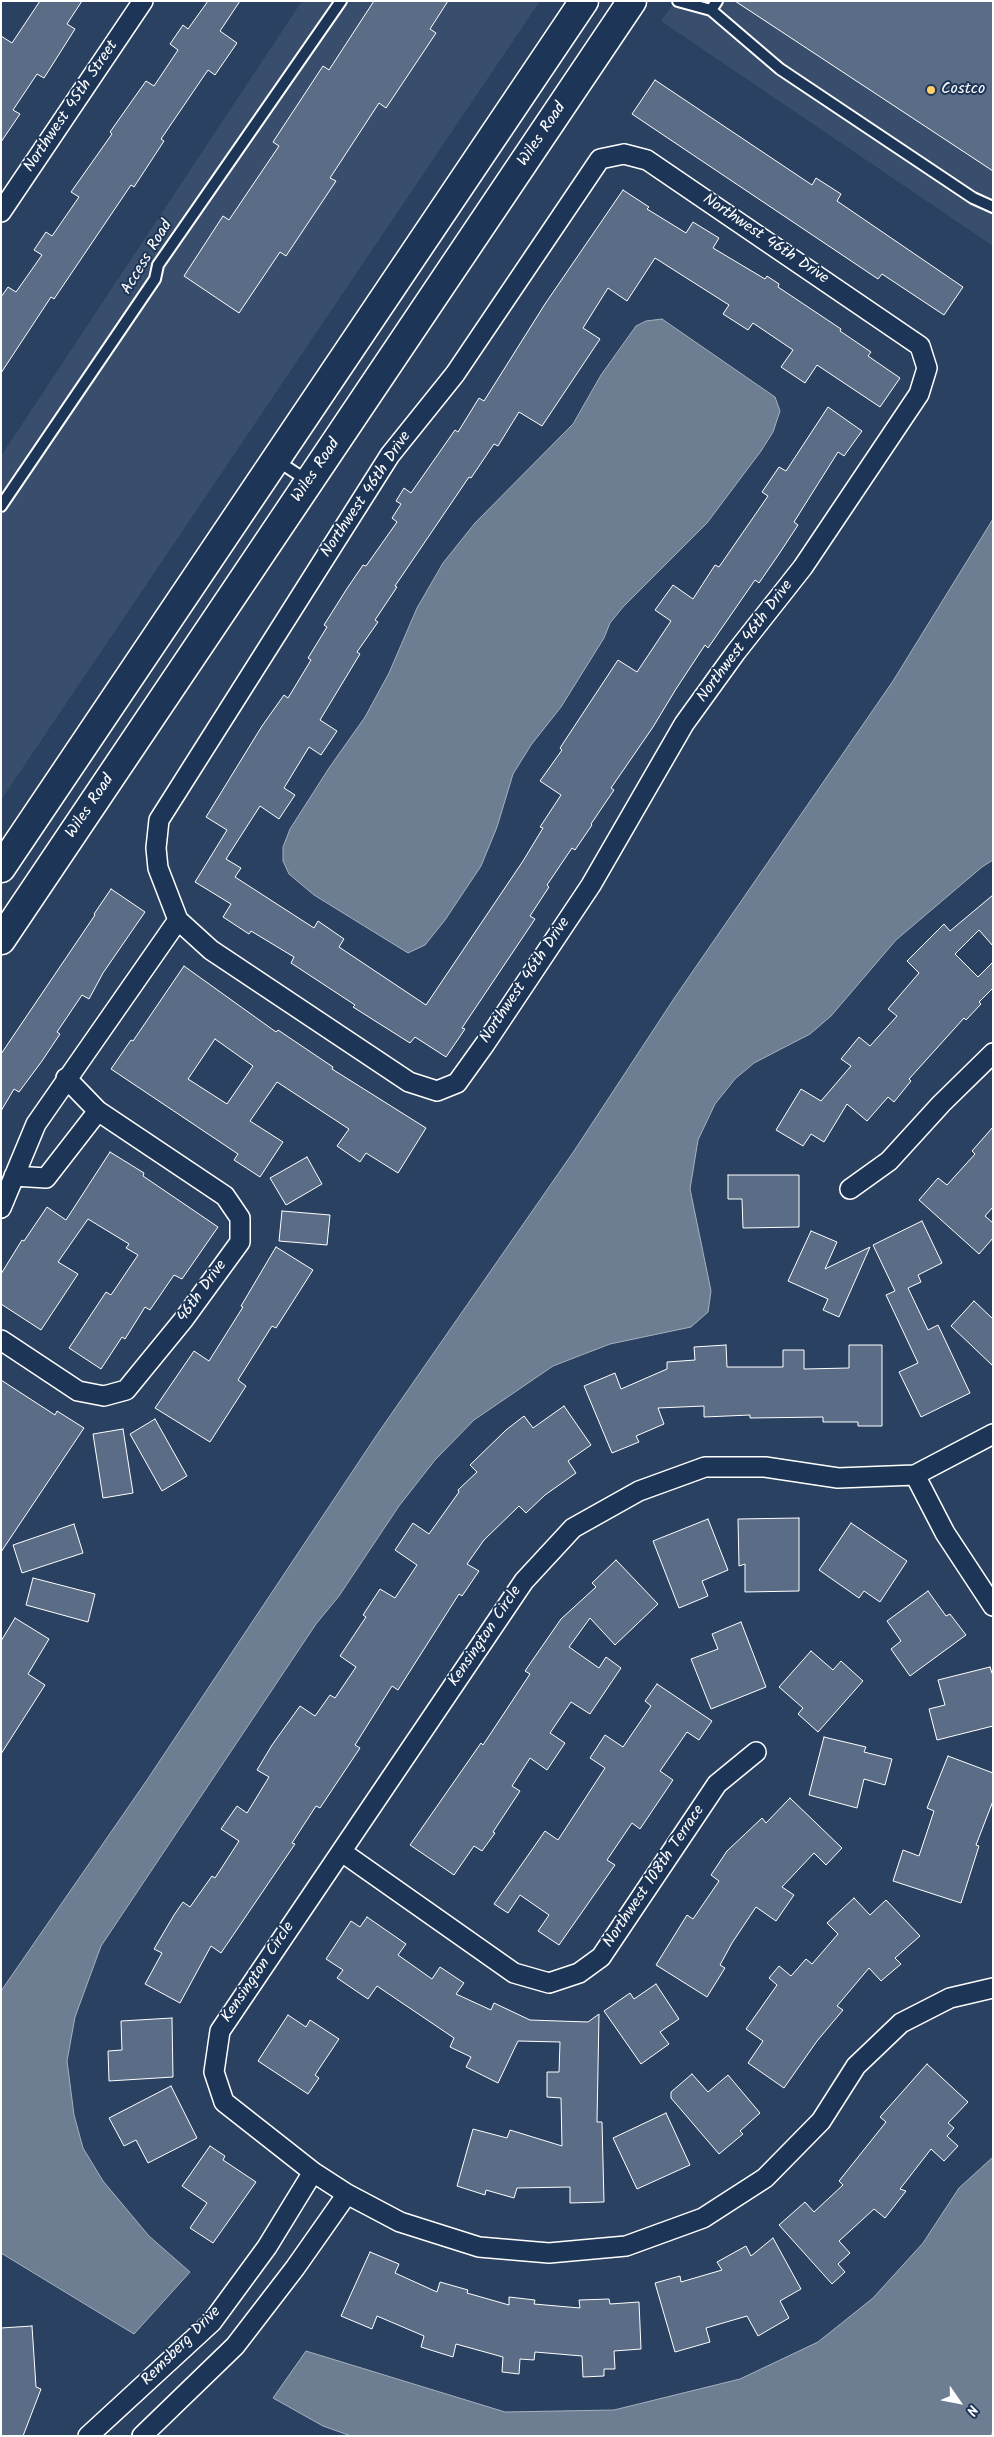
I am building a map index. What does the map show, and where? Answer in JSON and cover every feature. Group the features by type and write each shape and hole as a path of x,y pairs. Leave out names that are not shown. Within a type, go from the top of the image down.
{"main road":[{"path":"1,868 584,1"},
{"name":"Wiles Road","path":"1,940 632,1"}],"street":[{"name":"Northwest 45th Street","path":"1,212 143,1"},
{"name":"Northwest 46th Drive","path":"624,154 647,160 920,346 927,368 919,394 803,567 736,652 684,724 591,885 485,1044 456,1083 437,1091 409,1082 212,950 178,920 158,868 156,848 159,820 390,455 455,374 600,159 624,154"},
{"path":"1,1208 36,1124 66,1078 178,920"},
{"path":"850,1189 889,1161 941,1104 993,1053"},
{"name":"46th Drive","path":"1,1340 78,1391 104,1396 126,1390 184,1319 240,1242 240,1218 225,1196 98,1111 66,1078"},
{"path":"14,1176 46,1178 98,1111"},
{"name":"Kensington Circle","path":"993,1434 915,1475 838,1478 765,1467 705,1467 639,1490 573,1528 524,1581 220,2031 214,2072 224,2102 313,2172 346,2194 400,2222 479,2247 549,2253 626,2246 703,2218 765,2178 820,2121 856,2066 902,2023 950,1998 993,1988"},
{"path":"915,1475 946,1533 993,1606"},
{"name":"Northwest 108th Terrace","path":"342,1852 514,1973 549,1983 579,1973 601,1957 717,1784 756,1752"},
{"name":"Remsberg Drive","path":"88,2436 212,2322 267,2247 313,2172"},
{"path":"142,2436 235,2346 295,2268 346,2194"}],"lane":[{"name":"Access Road","path":"1,506 155,279 158,265 340,1"},
{"path":"678,1 714,6 780,68 973,198 993,207"},
{"path":"275,460 310,482"}],"shaded area":[{"path":"302,1 540,1 1,800 1,456"},
{"path":"675,1 993,1 993,246 661,21"},
{"path":"662,319 775,397 780,411 773,432 707,523 623,607 610,623 604,638 561,707 531,745 513,774 497,827 481,866 445,920 425,945 408,953 314,895 289,874 283,861 283,847 290,829 329,768 365,717 389,673 417,608 443,563 475,523 573,424 601,375 636,326 646,321"},
{"path":"993,519 993,860 982,867 896,940 831,1016 810,1034 754,1063 735,1079 715,1104 698,1140 690,1189 711,1291 708,1312 691,1327 610,1344 553,1366 474,1420 435,1460 399,1506 339,1596 316,1624 101,1946 75,2017 67,2061 74,2115 83,2148 103,2181 149,2236 190,2272 134,2334 1,2253 1,1991 147,1780 376,1436 574,1151 675,997 893,681"},
{"path":"993,2157 993,2430 991,2436 351,2436 323,2426 273,2398 306,2351 505,2412 614,2410 740,2379 818,2342 873,2298 923,2243 959,2188"}],"building":[{"path":"40,1 82,1 67,24 75,29 44,78 37,74 13,110 20,114 1,142 1,36 12,43"},
{"path":"208,1 240,1 220,31 237,43 215,75 208,70 161,139 164,141 134,187 131,185 54,299 51,297 1,373 1,297 8,287 16,292 42,255 34,250 46,232 52,236 79,197 71,192 112,134 110,132 146,81 154,86 178,50 170,44 183,25 188,29"},
{"path":"374,1 448,1 430,29 436,33 386,108 379,103 330,178 336,181 286,256 280,252 239,313 184,276 223,216 229,220 279,146 273,142 323,66 329,70"},
{"name":"Costco","path":"735,1 993,1 993,171"},
{"path":"655,80 812,185 816,178 841,194 837,201 963,287 944,315 882,274 878,279 632,114"},
{"path":"623,190 649,207 647,209 686,233 693,222 719,238 713,248 765,279 767,276 779,284 778,287 841,329 840,331 871,352 868,356 900,378 880,407 817,365 805,383 781,367 793,350 753,323 748,330 723,314 729,305 655,258 627,301 608,288 583,328 600,339 542,426 519,412 498,446 494,444 471,478 469,477 395,586 397,587 375,620 378,622 357,652 360,654 320,720 337,731 321,755 309,747 284,788 295,795 279,819 260,806 226,859 241,868 235,877 314,928 318,921 344,939 339,947 426,1005 523,861 543,828 540,827 561,795 540,781 562,750 560,748 618,660 637,672 671,621 655,610 673,585 693,599 715,565 719,567 768,496 762,492 779,467 786,471 828,407 862,431 844,456 838,452 794,522 798,525 759,583 755,580 708,648 705,645 653,727 611,788 614,790 592,825 575,850 572,848 547,885 549,887 530,916 535,919 462,1028 465,1029 446,1057 415,1037 410,1043 353,1007 355,1005 291,963 294,957 251,931 249,934 223,917 231,904 195,882 227,830 206,817 262,726 284,695 288,698 311,660 308,658 327,627 324,625 346,590 363,565 366,566 397,522 392,518 401,504 396,501 404,488 411,493 455,430 458,432 479,398 484,401 545,304"},
{"path":"111,889 145,912 103,973 89,999 82,995 57,1032 60,1034 42,1061 19,1092 14,1089 1,1111 1,1054"},
{"path":"993,895 993,946 979,930 955,954 978,977 993,962 993,988 979,1002 981,1004 966,1020 964,1018 909,1079 911,1081 894,1102 888,1097 867,1121 847,1104 824,1142 811,1134 803,1146 776,1130 801,1089 821,1101 851,1066 841,1059 859,1037 870,1046 897,1016 888,1009 919,973 907,961 944,924 950,931"},
{"path":"184,966 276,1032 278,1030 333,1067 332,1069 426,1128 398,1173 366,1153 360,1162 337,1146 349,1129 277,1082 250,1121 283,1142 260,1177 234,1160 238,1154 111,1069 131,1040 133,1041","holes":["215,1039 253,1066 227,1104 188,1079"]},
{"path":"993,1127 993,1207 985,1216 993,1223 993,1238 979,1254 919,1200 938,1178 947,1185 975,1154 972,1151"},
{"path":"110,1152 144,1173 143,1176 218,1227 182,1279 174,1275 150,1310 145,1307 125,1339 122,1337 101,1369 69,1348 106,1292 111,1295 138,1255 126,1248 129,1244 88,1219 58,1262 78,1274 41,1330 1,1304 1,1274 22,1240 24,1241 47,1207 66,1220"},
{"path":"307,1157 322,1184 286,1205 270,1178"},
{"path":"728,1175 799,1175 799,1227 743,1228 742,1199 728,1199"},
{"path":"282,1211 330,1215 327,1245 279,1241"},
{"path":"922,1221 942,1263 918,1275 921,1282 908,1288 928,1330 938,1325 970,1393 921,1417 899,1372 918,1363 886,1295 895,1291 873,1245"},
{"path":"811,1231 837,1242 825,1269 870,1247 839,1317 823,1310 828,1299 788,1281"},
{"path":"276,1247 313,1270 276,1328 272,1326 238,1380 246,1386 210,1442 155,1408 194,1351 209,1361 243,1307 241,1306"},
{"path":"974,1301 993,1319 993,1366 951,1326"},
{"path":"726,1345 727,1367 783,1367 783,1350 804,1350 804,1369 849,1368 849,1345 882,1345 882,1426 858,1426 858,1422 823,1422 823,1417 750,1418 750,1415 704,1417 704,1406 658,1408 664,1424 636,1436 639,1442 612,1453 584,1386 615,1373 621,1389 667,1369 667,1362 695,1360 694,1347"},
{"path":"1,1380 55,1415 57,1411 84,1428 1,1552"},
{"path":"564,1406 591,1445 568,1461 576,1473 545,1495 526,1513 519,1506 484,1540 467,1564 479,1571 462,1596 459,1594 398,1690 392,1686 355,1745 360,1748 320,1808 316,1806 292,1843 295,1844 221,1953 211,1946 180,2003 145,1984 162,1953 154,1949 174,1915 183,1902 190,1907 212,1876 215,1878 239,1841 221,1829 237,1806 247,1813 269,1777 257,1770 272,1745 300,1706 315,1716 330,1695 335,1698 356,1667 340,1656 366,1617 363,1615 380,1589 395,1598 417,1565 395,1550 413,1523 429,1534 459,1492 458,1490 477,1472 470,1465 506,1430 524,1416 533,1428"},
{"path":"155,1419 187,1476 162,1491 130,1434"},
{"path":"123,1429 133,1493 103,1498 93,1434"},
{"path":"799,1518 799,1591 745,1592 745,1564 739,1566 738,1519"},
{"path":"708,1519 728,1570 702,1581 708,1596 679,1608 653,1541"},
{"path":"851,1523 907,1561 880,1602 864,1591 859,1598 819,1570"},
{"path":"74,1524 83,1553 22,1573 13,1545"},
{"path":"616,1560 658,1604 615,1645 590,1618 569,1647 599,1668 606,1657 621,1668 590,1714 571,1702 550,1733 565,1743 547,1770 530,1758 512,1786 520,1791 493,1832 495,1833 482,1851 474,1846 454,1875 410,1845 481,1743 483,1745 530,1674 525,1671 561,1619 596,1587 592,1583"},
{"path":"33,1578 95,1594 88,1622 26,1605"},
{"path":"928,1591 946,1616 950,1614 966,1635 910,1676 891,1649 901,1641 887,1621"},
{"path":"15,1618 49,1639 28,1674 45,1685 1,1754 1,1641"},
{"path":"741,1622 766,1687 711,1709 691,1659 718,1649 712,1634"},
{"path":"811,1651 833,1670 841,1661 863,1681 818,1732 798,1714 803,1708 779,1687"},
{"path":"990,1667 993,1676 993,1726 937,1740 929,1709 945,1705 938,1680"},
{"path":"657,1684 712,1721 699,1740 687,1732 660,1771 673,1780 640,1829 632,1823 607,1860 615,1865 559,1945 538,1931 549,1915 520,1895 508,1913 494,1904 545,1831 558,1840 605,1768 590,1758 605,1735 623,1747 651,1706 645,1701"},
{"path":"824,1737 866,1747 864,1752 892,1759 885,1785 864,1779 857,1808 809,1795"},
{"path":"948,1756 993,1773 993,1801 976,1845 979,1846 961,1903 893,1881 903,1850 919,1856 934,1811 927,1808"},
{"path":"790,1798 842,1848 826,1865 814,1853 782,1887 794,1895 776,1921 756,1907 720,1965 725,1968 707,1997 656,1965 687,1915 693,1919 719,1881 711,1875 727,1851 762,1818 766,1823"},
{"path":"854,1898 870,1915 886,1900 920,1936 895,1958 901,1964 881,1981 869,1968 837,2006 843,2010 817,2041 784,2088 748,2063 763,2041 746,2029 777,1985 769,1978 779,1966 791,1976 806,1959 812,1964 838,1934 827,1923"},
{"path":"367,1917 406,1944 398,1955 432,1979 440,1967 464,1983 456,1994 491,2010 494,2003 530,2020 588,2022 599,2014 597,2122 602,2122 604,2202 570,2203 570,2187 517,2188 514,2198 486,2190 485,2195 457,2186 473,2129 507,2138 510,2130 562,2146 561,2098 547,2097 547,2072 559,2072 560,2042 518,2041 498,2083 466,2067 471,2057 450,2047 454,2038 377,1986 368,1999 337,1978 343,1970 326,1959 351,1921 360,1927"},
{"path":"656,1984 679,2019 660,2032 669,2044 641,2064 604,2011 630,1993 634,1999"},
{"path":"288,2015 306,2027 310,2020 339,2039 315,2075 319,2078 308,2094 258,2061"},
{"path":"172,2018 173,2077 109,2081 108,2051 122,2050 121,2021"},
{"path":"927,2064 968,2102 948,2123 954,2128 947,2136 958,2146 944,2161 931,2149 900,2189 906,2191 885,2218 874,2209 839,2241 850,2253 838,2264 845,2272 832,2284 779,2225 805,2202 814,2212 843,2185 839,2181 886,2122 880,2117"},
{"path":"692,2074 708,2092 728,2075 760,2113 740,2131 743,2134 719,2154 671,2098 671,2092"},
{"path":"171,2086 197,2138 148,2163 136,2140 124,2146 109,2118"},
{"path":"666,2113 690,2165 637,2189 613,2138"},
{"path":"210,2146 225,2156 223,2160 256,2182 213,2243 190,2228 207,2203 182,2186"},
{"path":"773,2238 801,2289 780,2301 789,2318 758,2336 747,2316 706,2328 710,2342 675,2352 655,2283 680,2276 681,2282 722,2270 717,2262 746,2246 751,2256"},
{"path":"370,2252 399,2264 395,2273 437,2292 440,2282 468,2290 467,2293 509,2305 509,2297 535,2300 534,2304 580,2308 579,2300 609,2299 610,2304 639,2302 641,2349 614,2351 615,2369 604,2369 604,2376 583,2377 582,2356 535,2352 534,2360 520,2359 519,2374 502,2372 503,2357 456,2344 453,2357 421,2347 424,2336 377,2316 372,2329 341,2316"},
{"path":"32,2326 36,2387 41,2389 23,2436 1,2436 1,2328"}],"place":[{"name":"Costco","path":"931,90"}]}
